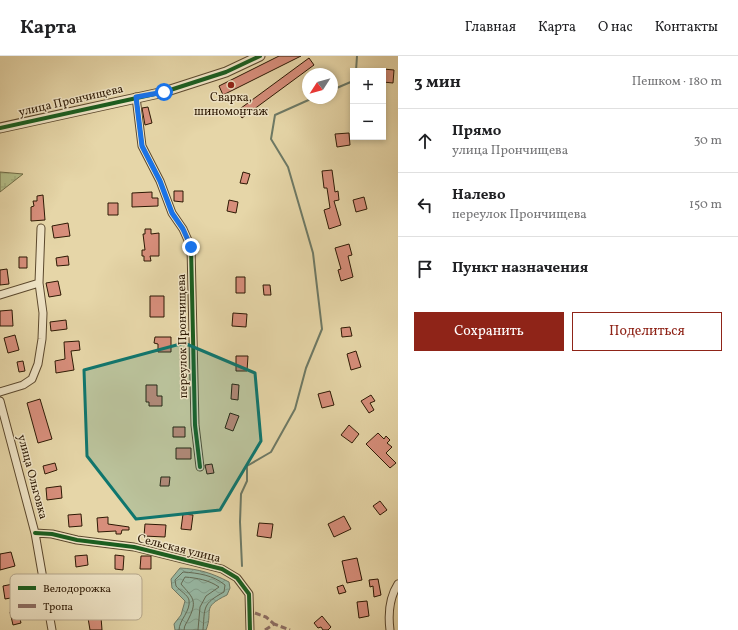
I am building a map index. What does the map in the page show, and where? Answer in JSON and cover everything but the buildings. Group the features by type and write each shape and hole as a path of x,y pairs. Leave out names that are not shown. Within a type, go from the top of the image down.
{"street":[{"name":"улица Прончищева","path":"0,128 164,92 226,72 260,56"},
{"name":"переулок Прончищева","path":"136,97 142,146 160,181 172,213 183,229 191,247 195,418 200,467"},
{"path":"0,392 23,385 32,379 38,364 42,339 43,313 39,283 41,228"},
{"path":"0,296 39,283"},
{"name":"улица Ольговка","path":"0,401 35,533 42,574"},
{"name":"Сельская улица","path":"35,533 52,534 76,540 134,547 222,569 237,578 249,594 250,630"},
{"path":"390,630 388,614 394,590 398,584"},
{"name":"улица Ольговка","path":"50,620 52,630"}],"highlighted area":[{"path":"184,343 255,373 261,441 220,510 136,519 87,456 84,370"}],"green space":[{"path":"0,172 23,174 0,192"}],"water":[{"path":"180,568 205,572 229,582 230,588 227,595 213,603 209,610 206,630 175,630 174,624 181,615 185,601 172,588 171,579"}],"waterway":[{"path":"356,68 357,56"},
{"path":"338,87 350,82"},
{"path":"242,566 240,522 241,494 247,481 247,466 271,452 295,409 306,368 322,329 313,253 288,167 271,139 275,115 302,103"}],"marked path":[{"path":"255,613 266,617 274,624"},
{"path":"265,630 274,624 290,630"}],"cycle path":[{"path":"0,128 164,92 226,72 260,56"},
{"path":"136,97 142,146 160,181 172,213 183,229 191,247 195,425 200,467"},
{"path":"35,533 52,534 77,540 134,547 222,569 237,578 249,594 250,630"}],"place":[{"name":"Сварка, шиномонтаж","path":"231,85"}],"route":[{"path":"164,92 136,97 142,146 160,181 172,213 183,229 191,247"}]}
